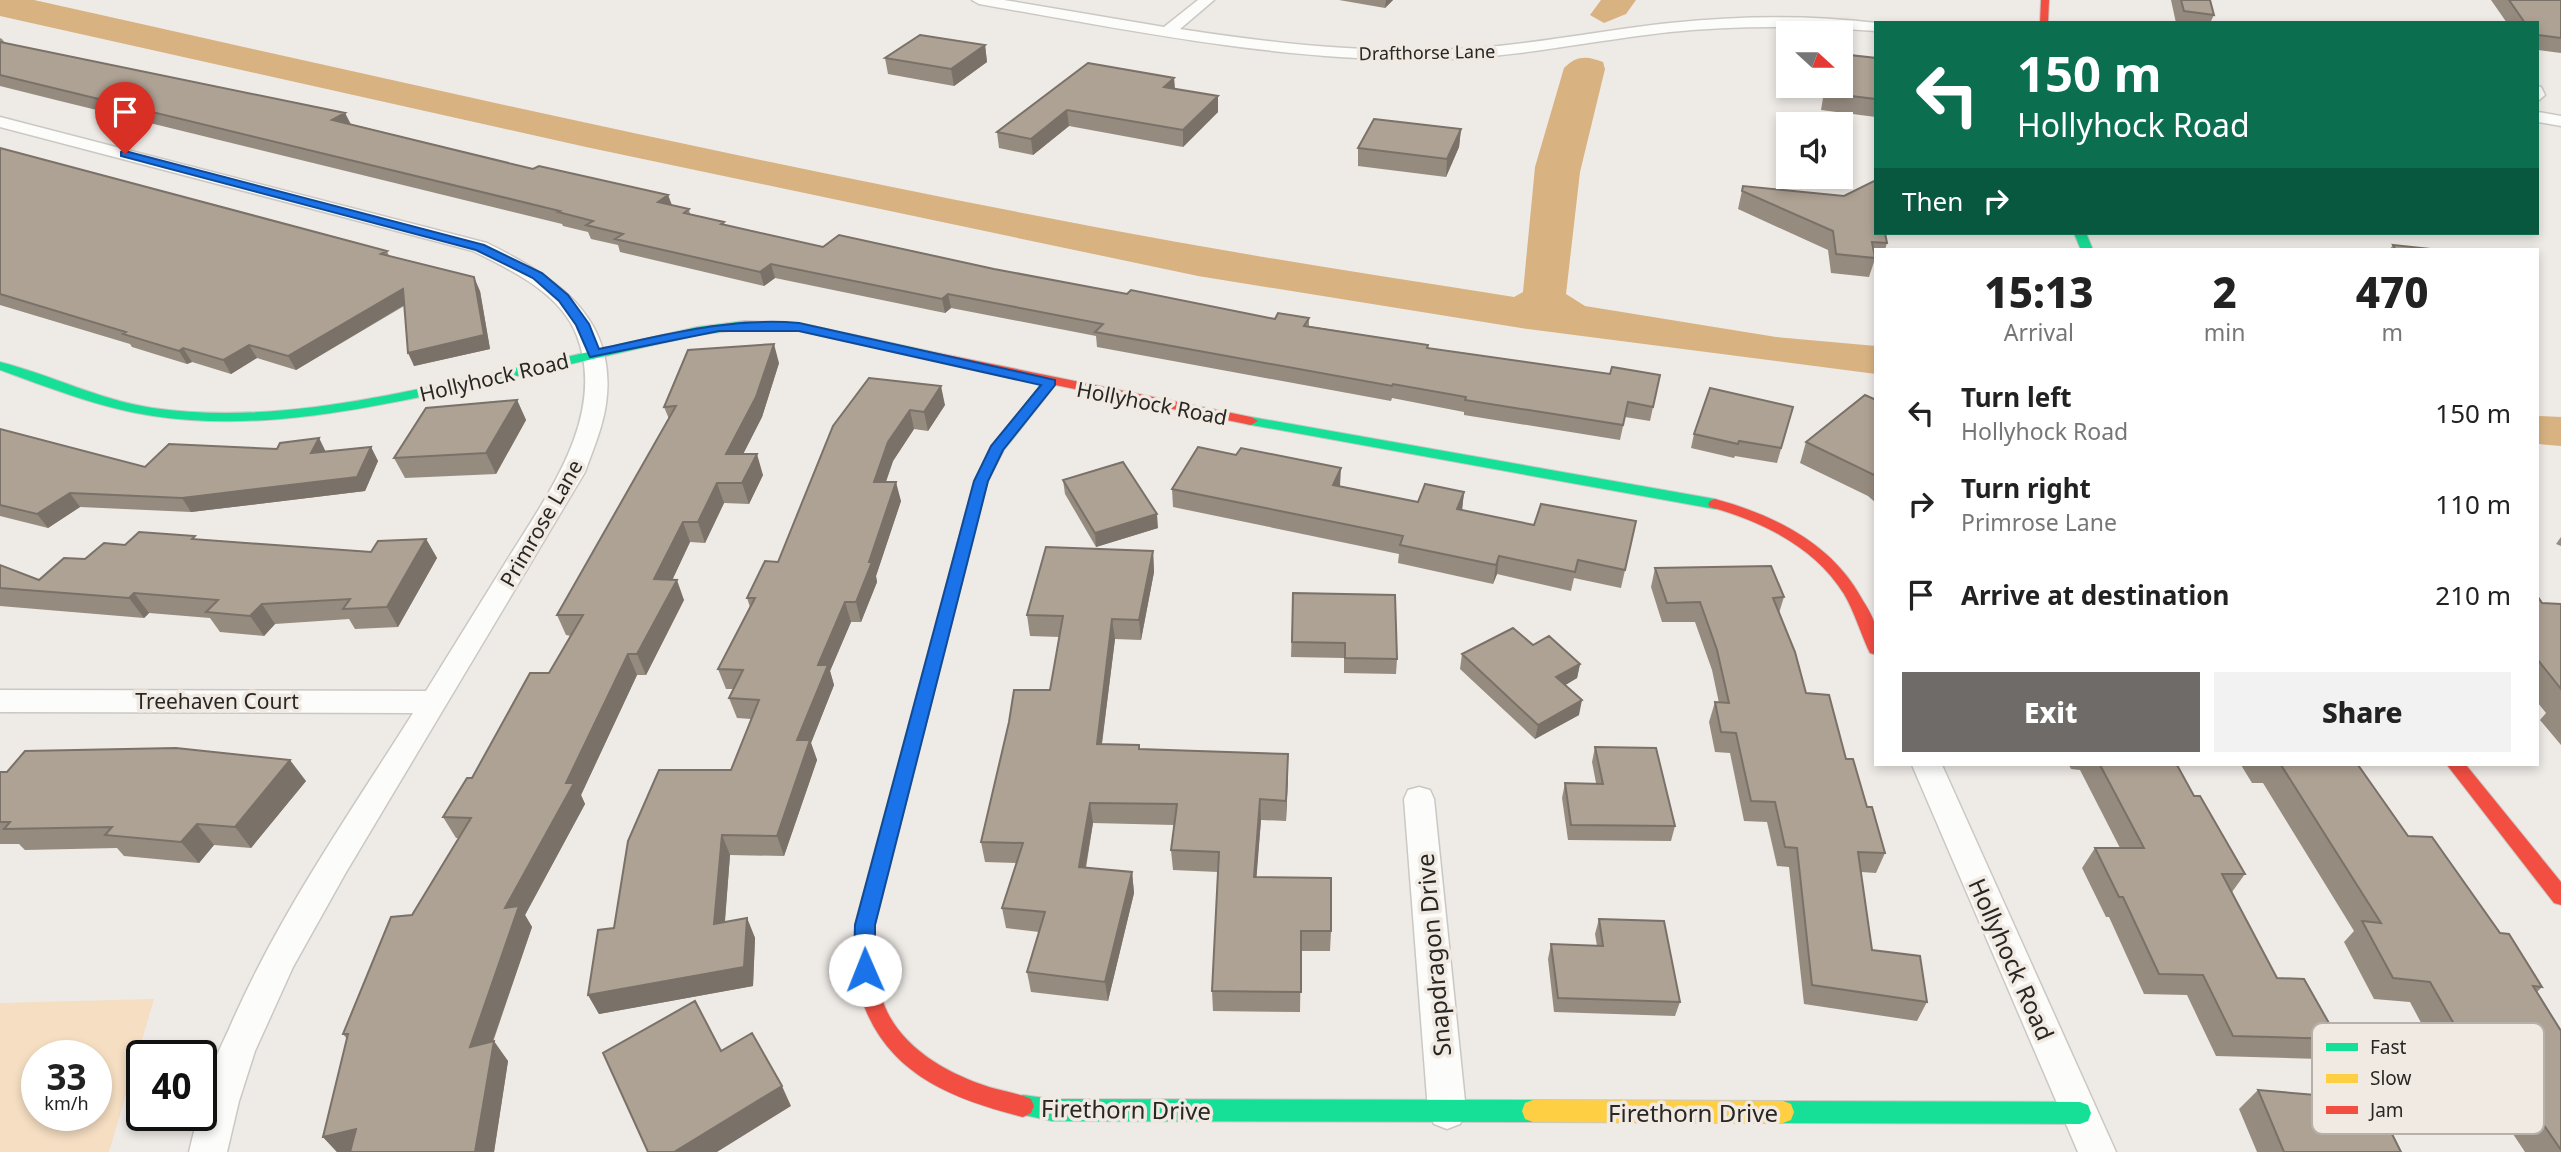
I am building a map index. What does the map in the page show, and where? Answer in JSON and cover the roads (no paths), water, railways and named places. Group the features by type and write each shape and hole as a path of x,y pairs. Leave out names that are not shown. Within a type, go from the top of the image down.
{"street":[{"name":"Drafthorse Lane","path":"979,0 1167,32 1291,49 1399,55 1535,47 1694,26 1777,23 1874,27"},
{"path":"1167,32 1207,0"},
{"path":"2044,21 2045,0"},
{"path":"2539,117 2561,121"},
{"name":"Primrose Lane","path":"0,122 480,247 537,276 564,298 583,324 594,354 597,379 594,416 573,471 307,908 260,997 223,1094 208,1152"},
{"name":"Hollyhock Road","path":"0,366 137,409 197,417 235,417 330,411 387,402 719,328 799,327 1050,383 1390,449 1719,505 1745,513 1793,536 1831,568 1846,586 1874,645"},
{"name":"Firethorn Drive","path":"1050,383 996,449 981,481 865,925 863,955 867,985 878,1013 895,1040 917,1063 946,1083 978,1098 1015,1107 1052,1110 2080,1114"},
{"name":"Treehaven Court","path":"0,701 434,702"},
{"name":"Hollyhock Road","path":"1927,766 2097,1152"},
{"path":"2457,766 2561,897"},
{"name":"Snapdragon Drive","path":"1419,799 1447,1111"}]}
